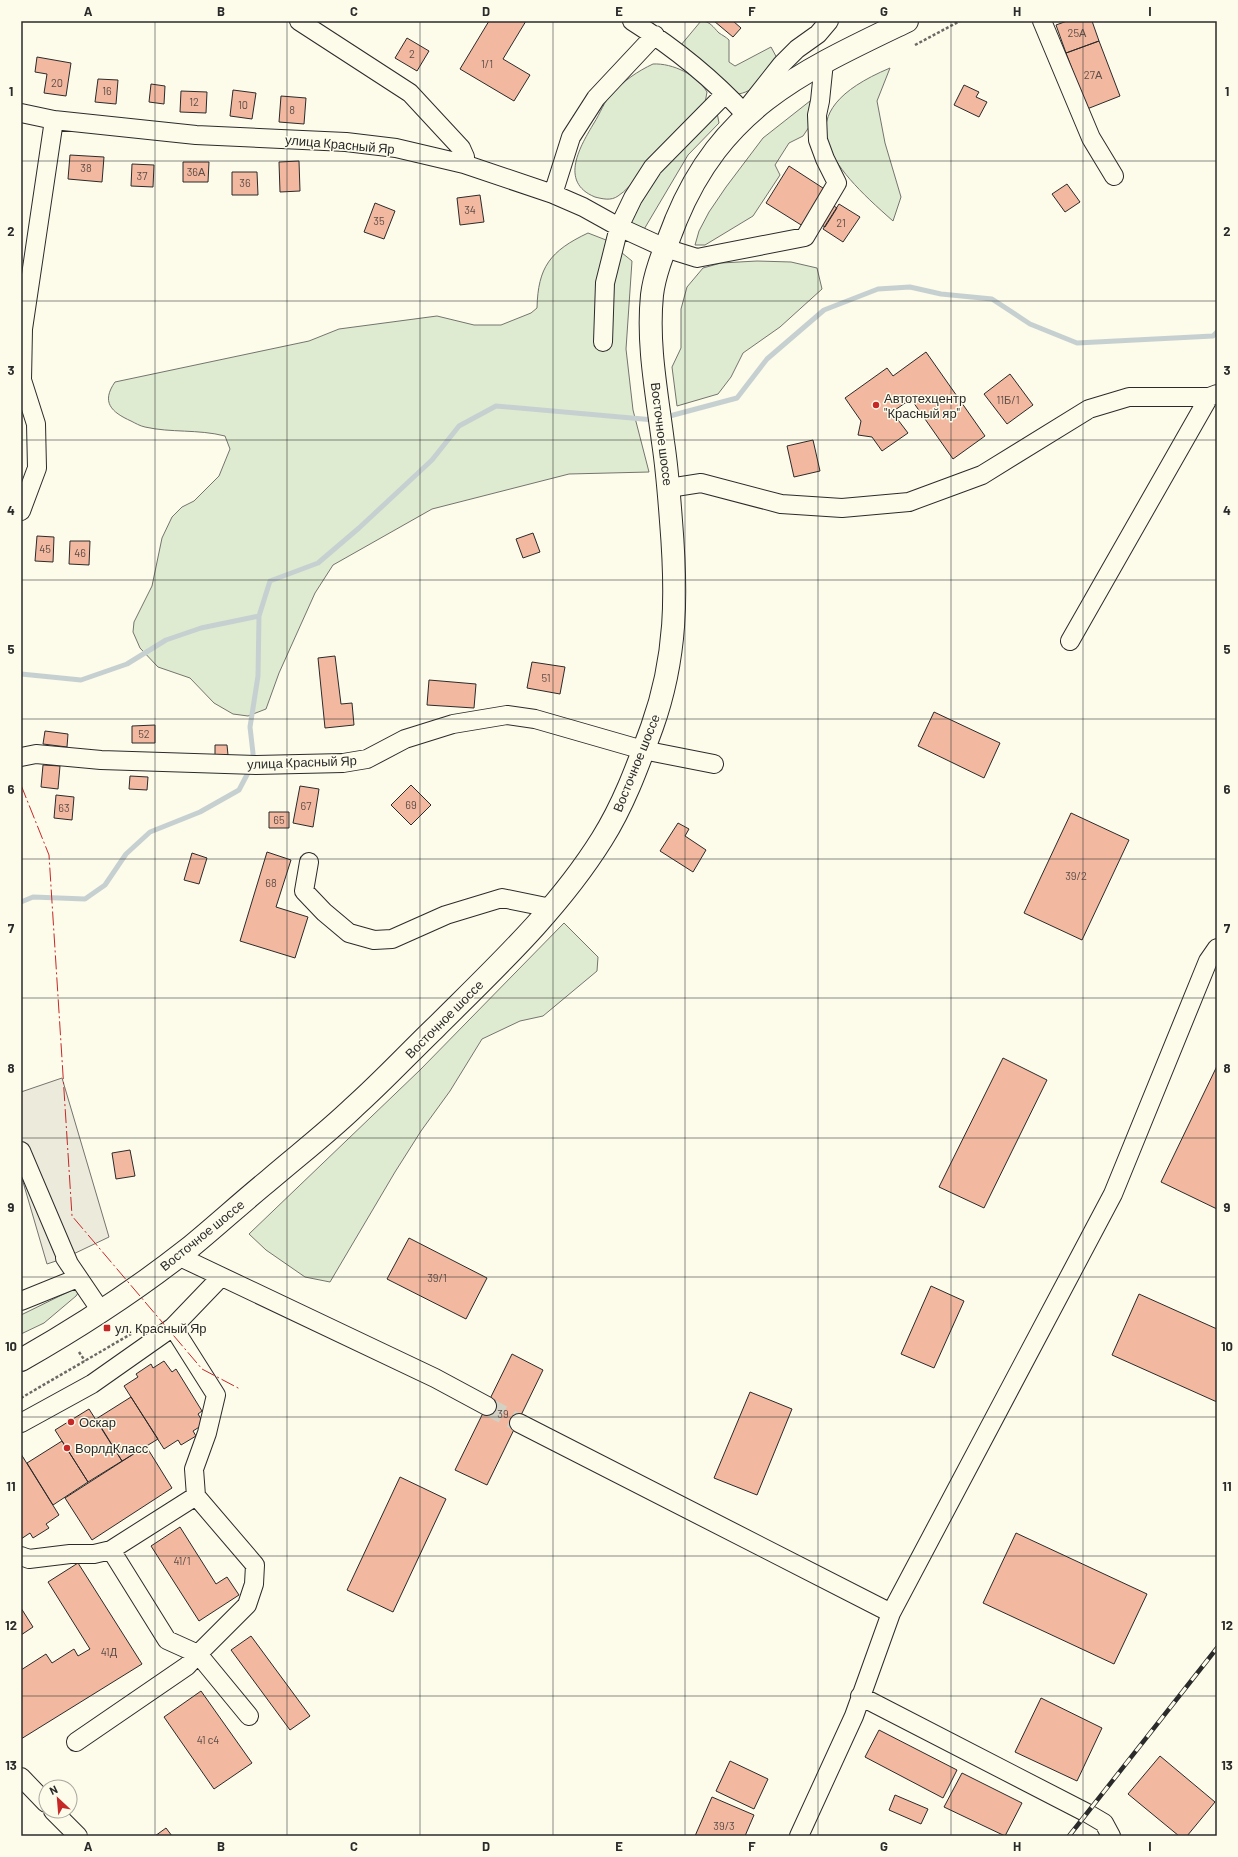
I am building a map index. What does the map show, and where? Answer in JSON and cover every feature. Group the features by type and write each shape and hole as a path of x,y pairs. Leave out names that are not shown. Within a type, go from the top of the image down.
{"main road":[{"name":"Восточное шоссе","path":"21,1360 67,1334 102,1311 178,1256 352,1109 527,936 575,878 602,839 622,805 660,701 667,673 674,626 675,585 669,488 655,383 651,338 652,292 665,248 684,201 717,146 745,114 785,86 824,62 907,21"}],"street":[{"path":"299,21 410,93 461,148 464,156 464,164"},
{"path":"632,21 655,35 702,73 745,114 782,64 797,49 818,34 829,21"},
{"path":"1042,21 1091,138 1114,176"},
{"path":"553,194 572,137 596,98 655,35"},
{"name":"улица Красный Яр","path":"21,113 54,120 196,135 346,142 396,148 464,164 553,194 583,207 619,227 665,248 697,258 805,237 837,183 818,140 817,115 824,62"},
{"path":"603,342 605,283 619,227 633,198 654,167 725,94"},
{"path":"21,511 37,468 36,424 22,380 21,349 54,120"},
{"path":"669,488 701,483 780,504 842,508 909,502 982,475 1089,409 1130,397 1213,396"},
{"path":"1070,641 1213,396"},
{"name":"улица Красный Яр","path":"21,757 36,754 101,760 256,765 344,763 367,760 405,739 453,724 507,715 535,719 643,750 714,764"},
{"path":"309,862 304,891 324,912 350,933 374,940 392,939 446,914 502,898 550,908"},
{"path":"799,1836 854,1716 891,1612 1113,1194 1208,961 1217,948"},
{"path":"21,1151 71,1267 102,1311"},
{"path":"178,1256 435,1378 487,1406"},
{"path":"21,1301 71,1267"},
{"path":"21,1423 92,1384 173,1327 221,1277"},
{"path":"76,1742 187,1666 247,1605 254,1584 255,1565 196,1496 194,1469 207,1433 216,1395 173,1327"},
{"path":"519,1423 891,1612"},
{"path":"21,1556 28,1559 70,1554 94,1554 111,1550 196,1496"},
{"path":"111,1550 167,1640 198,1654 249,1716"},
{"path":"860,1696 1087,1813 1104,1823 1111,1836"},
{"path":"21,1778 38,1795"},
{"path":"61,1819 78,1836"}],"path":[{"path":"915,45 960,21"},
{"path":"21,1398 85,1362 137,1330"},
{"path":"79,1352 85,1362"}],"green space":[{"path":"701,21 709,23 729,40 729,62 735,66 771,47 778,60 754,87 749,91 736,94 715,72 681,45"},
{"path":"653,64 661,64 676,68 691,75 707,92 705,103 654,155 633,182 623,192 613,199 595,197 584,190 577,182 575,173 576,163 583,142 609,97 631,77"},
{"path":"890,68 877,101 885,143 901,197 893,221 850,179 835,159 827,140 827,121 836,103 857,85"},
{"path":"810,101 812,115 809,127 803,136 789,143 775,165 780,175 753,216 705,245 695,245 699,231 709,212 763,138"},
{"path":"716,107 719,123 688,155 643,231 630,232 632,210 651,179"},
{"path":"588,233 606,240 632,261 626,349 633,410 649,472 569,474 432,509 333,565 315,593 279,673 266,709 248,716 233,714 214,703 190,678 158,667 140,648 133,632 134,622 152,586 162,538 172,517 182,507 194,501 219,476 230,449 225,436 205,432 155,429 141,426 124,418 110,406 109,395 115,382 309,341 339,329 437,316 474,325 501,325 531,313 537,308 540,282 549,262 555,254 564,247"},
{"path":"757,261 791,262 817,268 822,289 780,327 743,353 731,377 718,394 677,406 672,367 681,348 681,309 687,287 703,268 721,263"},
{"path":"564,923 598,957 597,971 543,1016 520,1021 482,1039 450,1091 421,1131 395,1172 330,1282 305,1277 266,1250 249,1234 420,1070"},
{"path":"72,1290 76,1290 78,1293 76,1296 44,1323 21,1334 21,1315"}],"shaded area":[{"path":"62,1078 109,1237 65,1258 47,1264 21,1175 21,1092"}],"building":[{"path":"489,21 526,21 503,59 530,75 514,101 460,69"},
{"path":"714,21 733,21 741,28 733,37"},
{"path":"1067,21 1092,21 1099,41 1066,53 1056,25"},
{"path":"407,38 429,51 417,71 395,58"},
{"path":"1099,41 1120,96 1087,109 1066,53"},
{"path":"37,57 71,63 66,96 44,93 47,74 35,72"},
{"path":"98,79 118,80 116,104 95,102"},
{"path":"151,84 165,86 164,104 149,102"},
{"path":"964,85 979,92 976,97 987,102 979,117 954,105"},
{"path":"233,90 256,93 252,119 230,116"},
{"path":"181,91 207,92 206,113 180,112"},
{"path":"281,96 306,98 304,124 279,122"},
{"path":"70,155 104,157 102,182 68,179"},
{"path":"299,161 300,191 280,192 279,162"},
{"path":"183,162 209,162 208,182 183,182"},
{"path":"132,164 154,165 153,187 131,186"},
{"path":"789,166 826,190 821,198 837,208 825,227 812,219 806,228 766,203"},
{"path":"232,172 257,172 258,195 232,195"},
{"path":"1067,184 1080,202 1065,212 1052,194"},
{"path":"480,195 484,222 460,225 457,198"},
{"path":"375,203 395,211 384,239 364,232"},
{"path":"839,204 860,217 843,242 823,229"},
{"name":"Автотехцентр \"Красный яр\"","path":"926,352 985,436 953,459 911,399 892,412 908,433 882,451 872,437 858,435 861,421 845,398 887,368 893,376"},
{"path":"1010,374 1033,405 1007,424 984,394"},
{"path":"813,440 820,471 794,477 787,446"},
{"path":"533,533 540,552 523,558 516,539"},
{"path":"37,536 54,537 53,562 35,561"},
{"path":"70,541 90,541 89,565 69,564"},
{"path":"335,656 341,704 352,703 354,725 325,728 318,658"},
{"path":"532,662 565,667 560,694 527,688"},
{"path":"429,680 476,684 474,708 427,705"},
{"path":"934,712 1000,743 984,778 918,746"},
{"path":"155,725 155,743 132,743 132,726"},
{"path":"45,731 68,734 67,747 43,744"},
{"path":"215,745 227,745 228,755 215,755"},
{"path":"43,765 60,766 58,789 41,787"},
{"path":"130,776 148,777 147,790 129,789"},
{"path":"411,785 431,805 411,825 391,805"},
{"path":"300,786 319,789 313,827 293,823"},
{"path":"56,795 74,797 72,820 54,818"},
{"path":"269,812 289,812 289,828 269,828"},
{"path":"1071,813 1129,840 1082,940 1024,913"},
{"path":"678,823 689,829 685,836 706,850 693,872 660,851"},
{"path":"267,852 291,860 276,907 308,917 295,958 240,941"},
{"path":"192,853 207,858 199,884 184,880"},
{"path":"1003,1058 1047,1080 984,1208 939,1187"},
{"path":"1217,1066 1217,1209 1161,1182"},
{"path":"130,1150 135,1176 116,1179 112,1153"},
{"path":"409,1238 487,1278 466,1319 387,1279"},
{"path":"931,1286 964,1301 934,1368 901,1354"},
{"path":"1139,1294 1217,1329 1217,1402 1112,1355"},
{"path":"512,1354 543,1370 487,1485 455,1470"},
{"path":"164,1361 172,1372 176,1369 202,1411 198,1414 204,1424 193,1431 196,1436 181,1445 178,1440 164,1449 124,1386 138,1377 136,1374 151,1364 153,1368"},
{"path":"750,1392 792,1409 757,1495 714,1478"},
{"path":"131,1397 158,1439 122,1461 96,1419"},
{"path":"89,1409 122,1461 88,1482 55,1430"},
{"path":"62,1441 88,1482 53,1505 27,1463"},
{"path":"146,1446 172,1488 92,1540 65,1498"},
{"path":"21,1454 59,1515 46,1524 49,1528 33,1538 30,1533 21,1539"},
{"path":"400,1477 446,1499 393,1612 347,1590"},
{"path":"180,1527 216,1584 227,1577 239,1595 199,1621 151,1546"},
{"path":"1016,1533 1147,1594 1114,1664 983,1603"},
{"path":"78,1563 142,1664 21,1739 21,1670 46,1654 52,1663 74,1649 78,1656 90,1649 48,1582"},
{"path":"21,1608 33,1627 21,1635"},
{"path":"251,1636 310,1716 290,1730 231,1650"},
{"path":"201,1691 252,1763 214,1789 164,1717"},
{"path":"1041,1698 1102,1728 1077,1781 1015,1752"},
{"path":"879,1730 957,1770 943,1798 865,1757"},
{"path":"1160,1756 1215,1802 1187,1836 1179,1836 1128,1794"},
{"path":"730,1761 768,1779 754,1809 716,1791"},
{"path":"962,1773 1022,1803 1005,1836 944,1807"},
{"path":"895,1795 928,1809 921,1824 889,1810"},
{"path":"712,1797 754,1815 745,1836 695,1836"},
{"path":"166,1828 172,1836 155,1836"}],"waterway":[{"path":"666,417 737,398 767,359 824,310 878,289 910,287 941,294 992,299 1030,324 1077,343 1213,336 1217,332"},
{"path":"21,674 81,680 127,664 166,640 201,628 259,616 270,581 318,563 359,528 432,460 459,426 496,406 654,420"},
{"path":"254,762 250,727 258,676 259,616"},
{"path":"21,902 33,897 85,899 105,885 126,854 150,832 200,812 239,790 250,769"}],"tunnel":[{"path":"487,1406 519,1423"}],"railway":[{"path":"1069,1836 1217,1648"}],"power":[{"path":"21,785 49,855 72,1216 202,1369 240,1389"}],"place":[{"name":"Автотехцентр \"Красный яр\"","path":"876,405"},
{"name":"ул. Красный Яр","path":"107,1328"},
{"name":"Оскар","path":"71,1422"},
{"name":"ВорлдКласс","path":"67,1448"}]}
